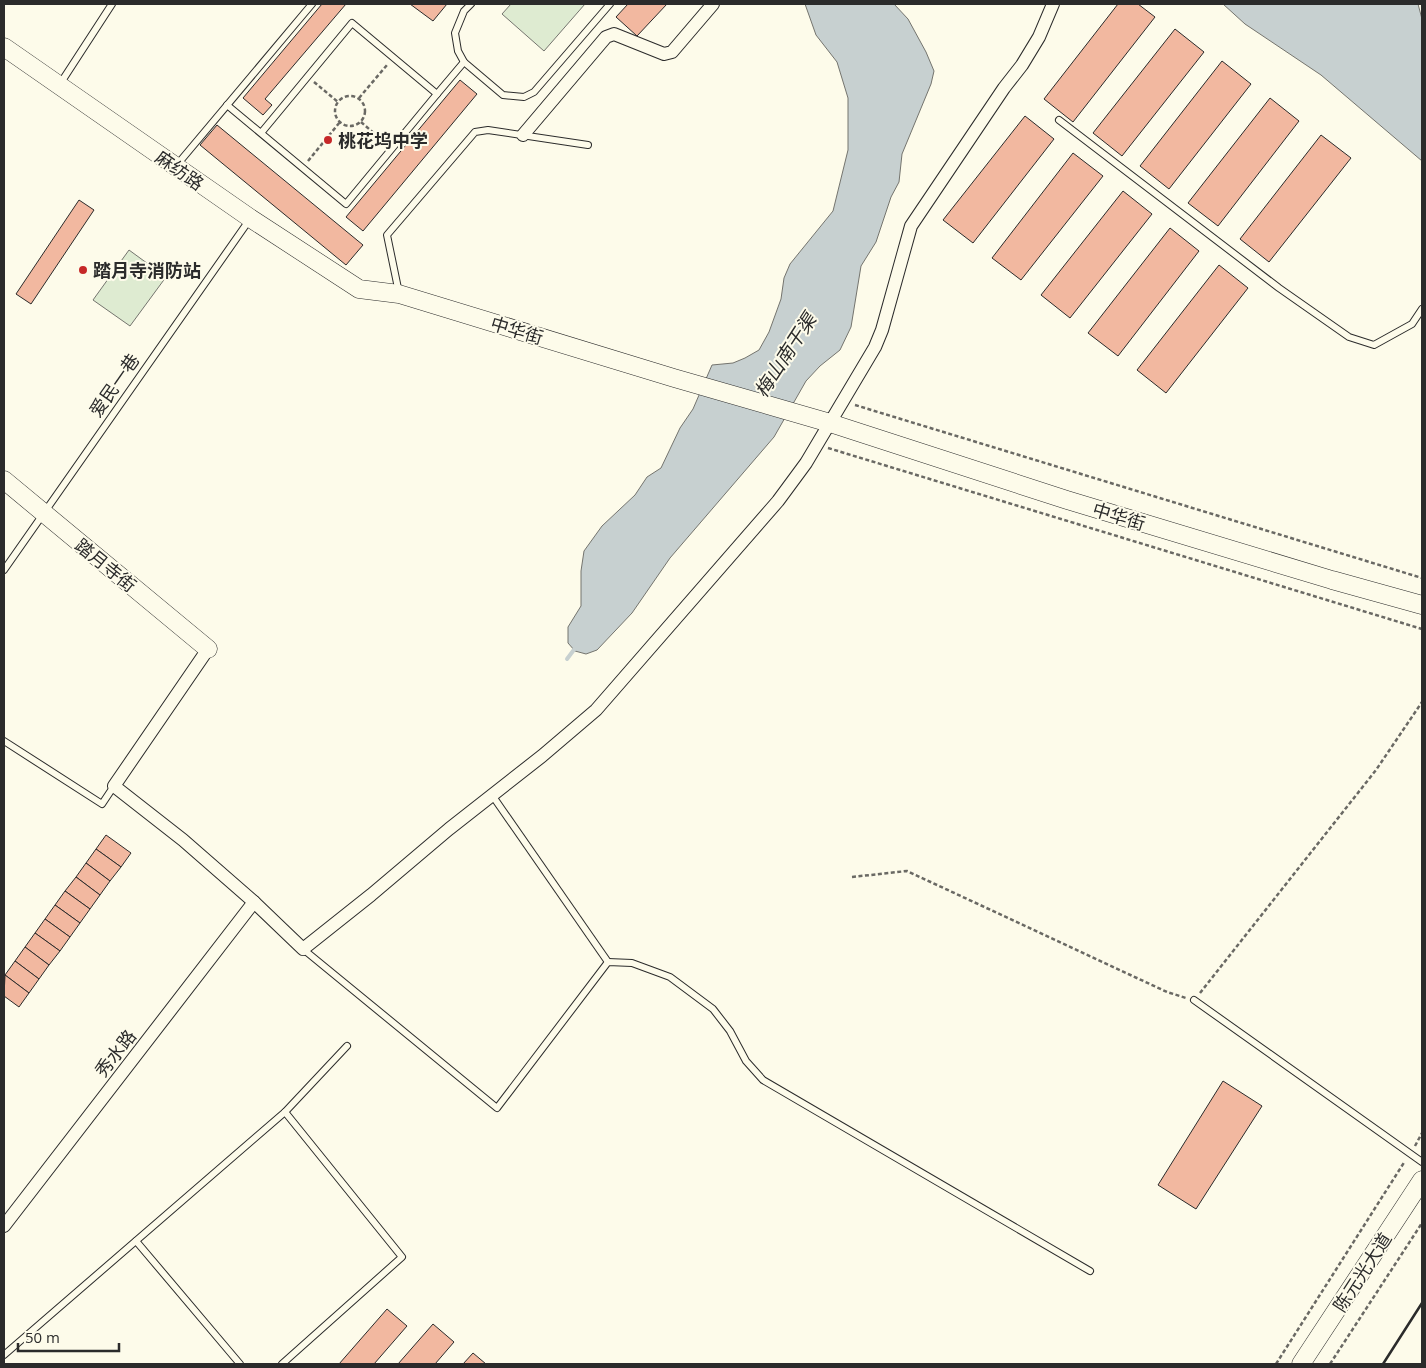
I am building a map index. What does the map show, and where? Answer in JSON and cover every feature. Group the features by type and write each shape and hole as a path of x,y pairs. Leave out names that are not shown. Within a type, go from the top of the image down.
{"main road":[{"name":"麻纺路","path":"4,47 175,167 359,289"},
{"name":"中华街","path":"359,289 399,294 674,378 824,421 1066,500 1323,578 1422,605"},
{"name":"踏月寺街","path":"4,480 208,649"},
{"name":"陈元光大道","path":"1301,1364 1422,1180"}],"street":[{"path":"523,135 606,37 614,34 664,54 672,52 713,4"},
{"path":"208,649 114,786 184,840 254,902 303,949 542,756 596,710 778,501 806,463 824,421 875,347 882,330 911,226 1004,88 1022,65 1039,36 1053,4"},
{"name":"秀水路","path":"4,1226 254,902"}],"lane":[{"path":"59,85 112,4"},
{"path":"175,167 312,4"},
{"path":"470,4 464,11 455,33 458,51 464,62 503,95 524,97 534,92 610,4"},
{"path":"261,134 352,24 437,94"},
{"path":"227,105 346,204 464,62"},
{"path":"1059,120 1279,288 1349,337 1374,345 1412,324 1422,309"},
{"path":"399,294 387,235 475,132 488,130 588,145"},
{"name":"爱民一巷","path":"4,570 42,512 250,218"},
{"path":"4,741 102,804 114,786"},
{"path":"492,795 608,962"},
{"path":"303,949 497,1108 608,962"},
{"path":"608,962 632,963 670,977 713,1009 730,1030 746,1061 763,1080 1090,1270"},
{"path":"1194,1000 1422,1162"},
{"path":"4,1355 285,1112 347,1046"},
{"path":"282,1364 402,1257 285,1112"},
{"path":"136,1241 240,1364"}],"path":[{"path":"359,98 393,58"},
{"path":"308,77 338,102"},
{"path":"347,96 359,98 364,103 366,110 361,122 350,126 340,122 335,112 338,102 347,96"},
{"path":"303,168 340,122"},
{"path":"361,122 392,148"},
{"path":"852,877 907,871 1167,992 1194,1000 1376,770 1422,702"},
{"path":"1276,1364 1422,1133"},
{"path":"1330,1364 1422,1223"}],"green space":[{"path":"511,4 585,4 544,51 502,14"},
{"path":"129,250 166,277 130,326 93,300"}],"water":[{"path":"805,4 894,4 908,19 934,71 931,84 902,154 899,182 891,197 876,242 861,266 851,327 840,350 820,366 806,381 774,437 670,558 632,613 597,650 586,654 575,651 568,643 568,627 581,606 581,571 584,551 602,526 635,495 647,477 661,468 680,428 693,409 712,365 733,363 759,350 769,332 781,299 784,278 790,264 833,211 848,150 848,98 837,62 816,35"},
{"path":"1223,4 1418,4 1422,19 1422,161 1321,75 1245,24"}],"building":[{"path":"322,4 346,4 265,99 272,105 263,115 243,98"},
{"path":"410,4 447,4 433,21"},
{"path":"628,4 667,4 637,36 616,17"},
{"path":"1118,4 1138,4 1155,17 1073,122 1044,99"},
{"path":"1175,29 1204,52 1122,156 1093,133"},
{"path":"1222,61 1251,84 1169,189 1140,166"},
{"path":"460,80 477,94 363,231 346,217"},
{"path":"1270,98 1299,121 1218,226 1188,203"},
{"path":"1025,116 1054,139 973,243 943,220"},
{"path":"217,125 363,245 346,265 200,145"},
{"path":"1321,135 1351,158 1269,262 1240,239"},
{"path":"1073,153 1103,176 1021,280 992,258"},
{"path":"1123,191 1152,214 1070,318 1041,295"},
{"path":"79,200 94,210 31,304 16,294"},
{"path":"1170,228 1199,251 1118,356 1088,333"},
{"path":"1219,265 1248,288 1166,393 1137,370"},
{"path":"106,835 131,853 121,867 96,849"},
{"path":"96,849 121,867 110,881 86,863"},
{"path":"86,863 110,881 100,895 76,877"},
{"path":"76,877 100,895 90,909 65,891"},
{"path":"65,891 90,909 80,923 55,905"},
{"path":"55,905 80,923 70,937 45,919"},
{"path":"45,919 70,937 60,951 35,933"},
{"path":"35,933 60,951 49,965 25,947"},
{"path":"25,947 49,965 39,979 15,961"},
{"path":"15,961 39,979 29,993 5,975"},
{"path":"5,975 29,993 19,1007 4,996"},
{"path":"1223,1081 1262,1106 1196,1209 1158,1185"},
{"path":"387,1309 407,1326 374,1364 339,1364"},
{"path":"433,1324 454,1342 435,1364 398,1364"},
{"path":"473,1353 486,1364 463,1364"}],"waterway":[{"name":"梅山南干渠","path":"567,659 576,647"}],"wall":[{"path":"1383,1364 1422,1303"}],"place":[{"name":"桃花坞中学","path":"328,140"},
{"name":"踏月寺消防站","path":"83,270"}]}
